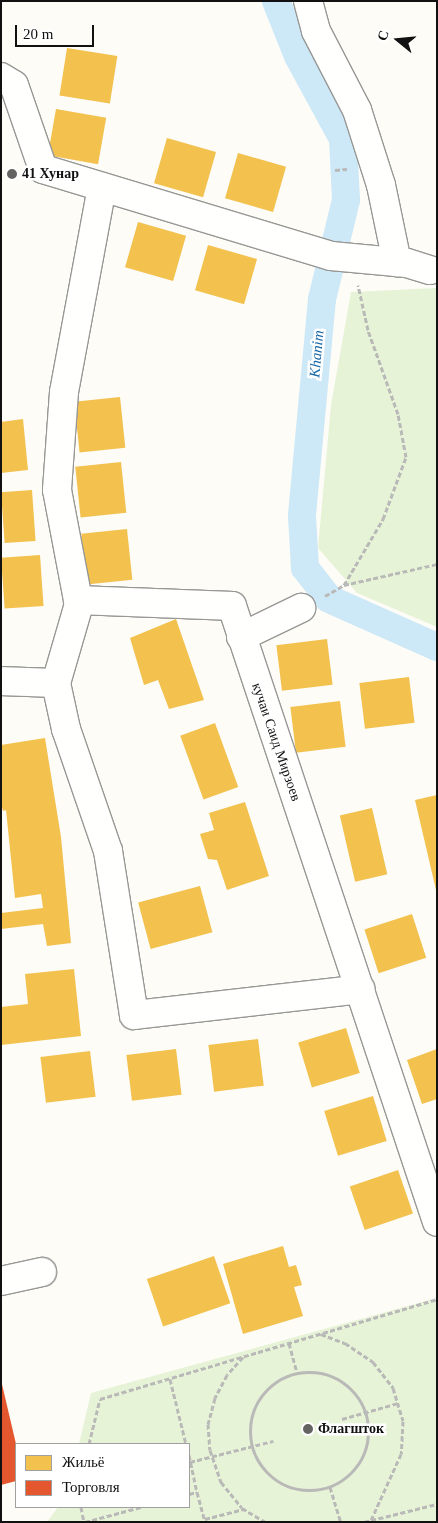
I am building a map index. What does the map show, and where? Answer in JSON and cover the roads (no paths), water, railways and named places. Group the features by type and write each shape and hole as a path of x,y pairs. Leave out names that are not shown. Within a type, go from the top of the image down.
{"street":[{"path":"308,1 316,31 357,110 381,185 397,262"},
{"path":"1,77 14,85 44,169 331,256 397,262 430,270"},
{"name":"кучаи Саид Мирзоев","path":"102,187 64,392 57,490 78,600 232,606 437,1222"},
{"path":"79,604 56,683 66,729 108,851 134,1016 361,989"},
{"path":"241,637 301,608"},
{"path":"1,682 56,683"},
{"path":"1,1281 42,1272"}],"waterway":[{"name":"Khanim","path":"276,1 298,56 343,139 346,200 322,299 302,516 305,568 329,599 437,647"}],"place":[{"name":"41 Хунар","path":"12,174"},
{"name":"Флагшток","path":"308,1429"}]}
